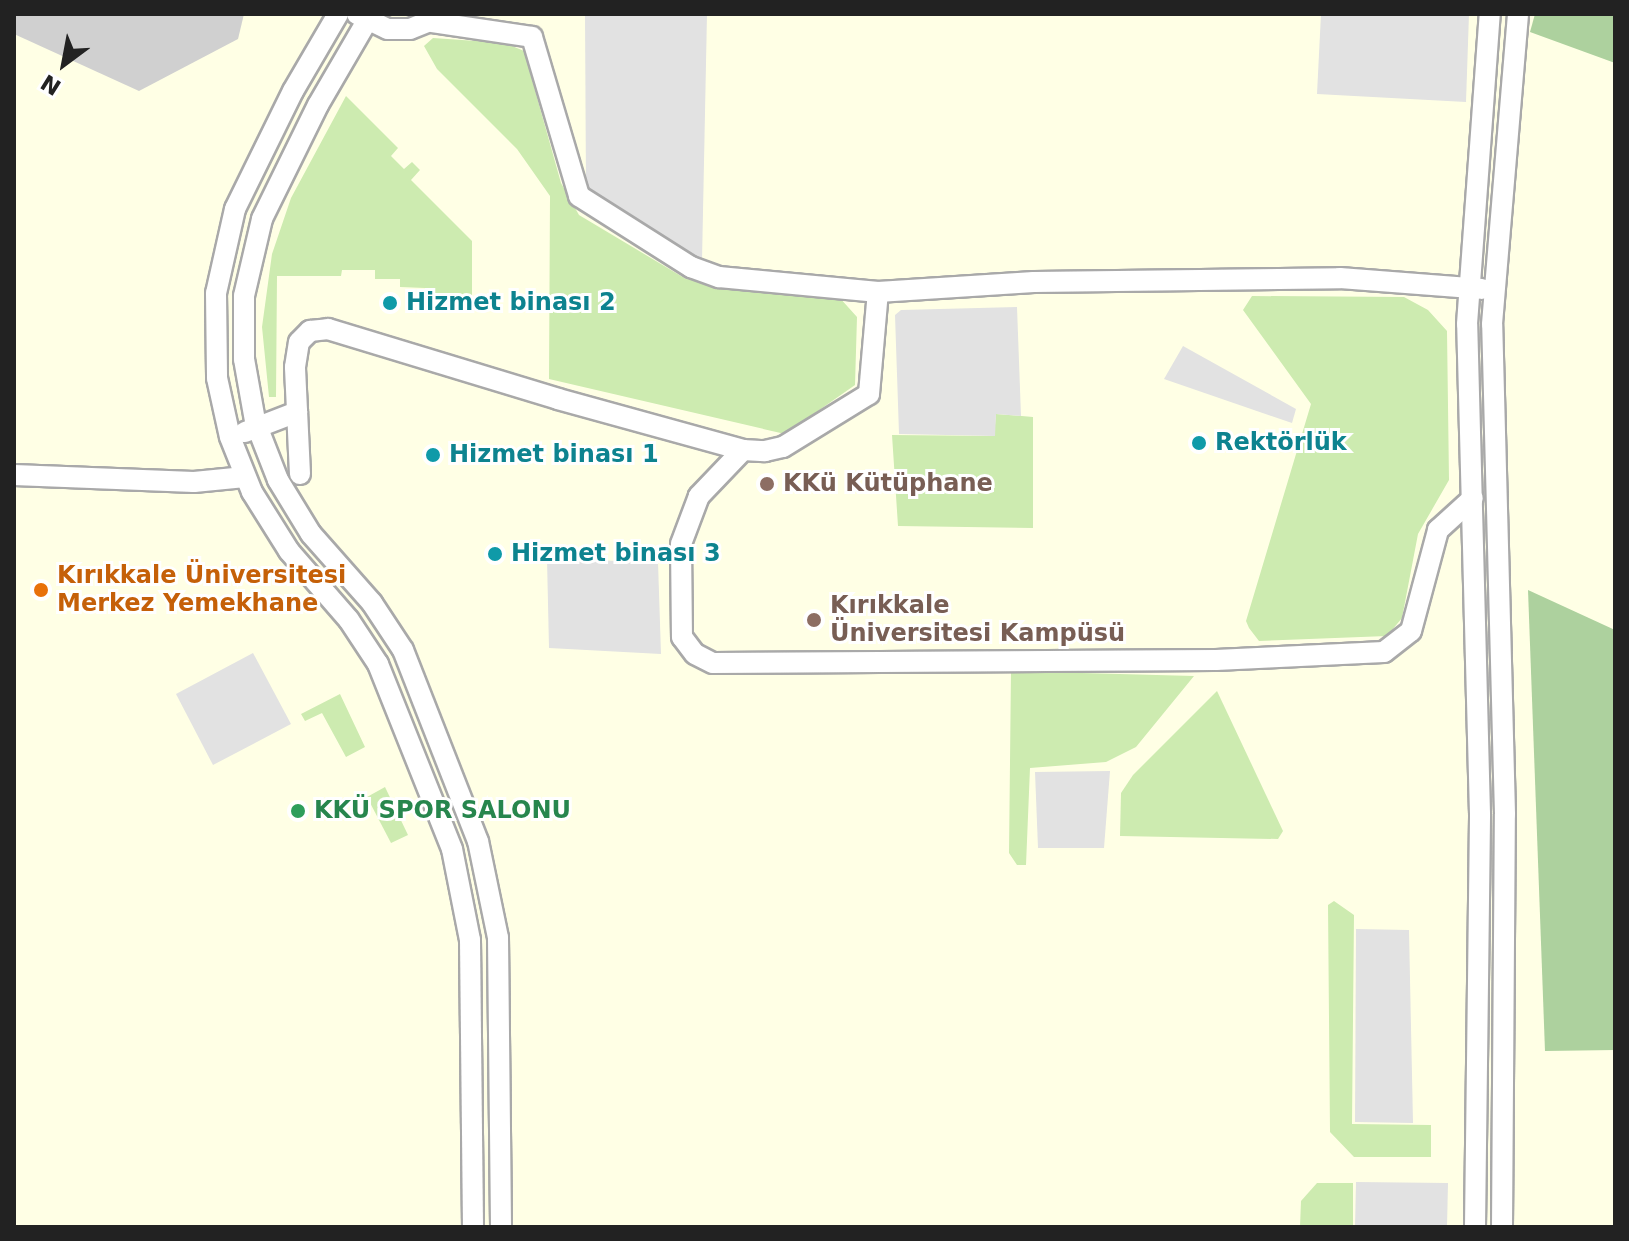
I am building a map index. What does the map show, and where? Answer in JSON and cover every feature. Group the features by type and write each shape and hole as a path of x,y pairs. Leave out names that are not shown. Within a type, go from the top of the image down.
{"street":[{"path":"338,14 241,193 216,293 216,369 230,437 245,477 279,537 349,620 384,674 452,849 470,940 473,1221 501,1221 498,938 478,841 403,650 372,603 302,521 278,480 257,428 244,359 244,296 257,233 274,189 365,16 388,29 439,18 532,37 574,190 602,213 711,275 878,292 1034,282 1340,278 1494,290"},
{"path":"1475,1227 1480,814 1468,498 1469,289 1490,14"},
{"path":"1502,1227 1505,814 1493,497 1494,290 1518,14"},
{"path":"300,474 297,412 299,342 310,331 328,329 743,450 783,447 869,394 878,292"},
{"path":"216,293 244,296"},
{"path":"230,437 297,412"},
{"path":"743,450 699,496 681,544 682,637 695,654 713,663 1216,660 1384,652 1411,631 1433,541 1468,498 1493,497"},
{"path":"14,475 194,482 245,477"},
{"path":"1477,1097 1504,1098"}],"shaded area":[{"name":"Kırıkkale Üniversitesi Kampüsü","path":"14,14 1615,14 1615,1227 14,1227"},
{"path":"14,14 244,14 238,39 139,91 14,34"},
{"path":"585,14 707,14 702,261 586,191"},
{"path":"1321,14 1469,14 1466,102 1317,94"},
{"path":"1017,307 1021,416 996,414 995,436 899,434 895,315 901,310"},
{"path":"1183,346 1296,409 1292,423 1164,379"},
{"path":"547,559 658,562 661,654 549,648"},
{"path":"253,653 291,724 213,765 176,694"},
{"path":"1110,771 1104,848 1038,848 1035,772"},
{"path":"1356,929 1409,930 1413,1123 1355,1122"},
{"path":"1356,1182 1448,1183 1447,1227 1355,1227"}],"green space":[{"path":"1535,14 1615,14 1615,63 1530,32"},
{"path":"433,38 505,43 524,51 561,183 579,215 686,279 839,297 857,317 855,385 785,434 549,379 550,196 517,149 437,69 424,46"},
{"path":"346,96 398,148 391,156 404,169 412,162 420,170 411,180 472,241 472,305 451,304 450,296 426,296 425,288 400,287 400,279 375,279 375,270 342,270 341,276 277,276 276,397 269,397 262,327 272,254 291,198"},
{"path":"1252,296 1404,297 1428,310 1447,331 1449,480 1418,534 1402,618 1387,636 1259,641 1246,621 1311,404 1243,310"},
{"path":"996,414 1033,417 1033,528 898,526 892,435 994,436"},
{"path":"1528,590 1615,630 1615,1050 1545,1051"},
{"path":"1011,671 1194,676 1136,747 1106,762 1030,768 1026,865 1017,865 1009,853"},
{"path":"1217,691 1283,831 1278,839 1120,836 1121,793 1133,775"},
{"path":"340,694 365,747 346,757 322,713 305,721 301,714"},
{"path":"385,787 408,835 391,843 367,797"},
{"path":"1334,901 1354,915 1352,1124 1431,1125 1431,1157 1354,1157 1330,1132 1328,905"},
{"path":"1317,1183 1353,1183 1353,1227 1300,1227 1301,1201"}],"place":[{"name":"Hizmet binası 2","path":"390,303"},
{"name":"Rektörlük","path":"1199,443"},
{"name":"Hizmet binası 1","path":"433,455"},
{"name":"KKü Kütüphane","path":"767,484"},
{"name":"Hizmet binası 3","path":"495,554"},
{"name":"Kırıkkale Üniversitesi Merkez Yemekhane","path":"41,590"},
{"name":"Kırıkkale Üniversitesi Kampüsü","path":"814,620"},
{"name":"KKÜ SPOR SALONU","path":"298,811"}]}
